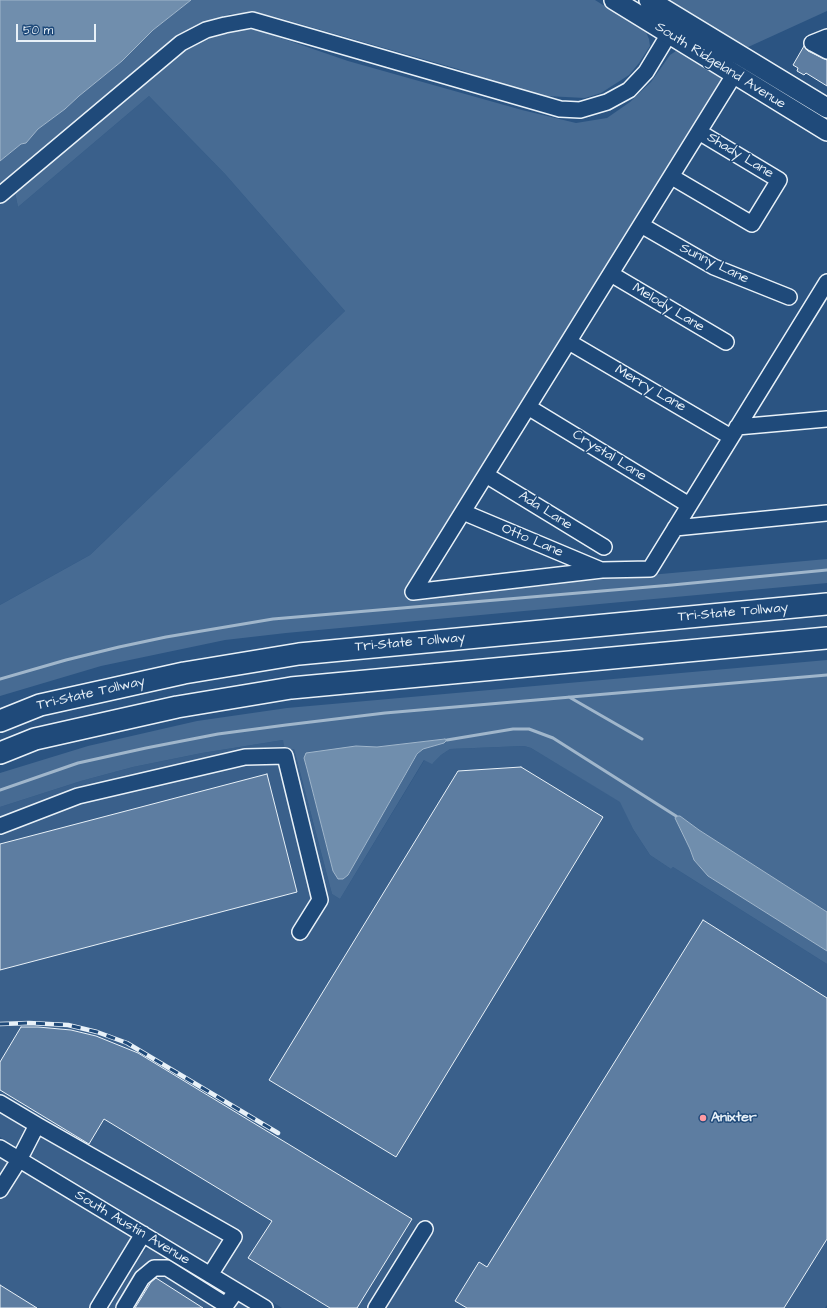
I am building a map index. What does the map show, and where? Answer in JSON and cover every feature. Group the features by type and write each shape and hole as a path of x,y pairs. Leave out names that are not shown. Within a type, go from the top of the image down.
{"highway":[{"name":"Tri-State Tollway","path":"0,721 40,705 184,673 299,654 827,604"},
{"path":"0,753 35,739 177,707 292,688 827,638"}],"main road":[{"name":"South Ridgeland Avenue","path":"614,0 827,132"},
{"name":"South Ridgeland Avenue","path":"649,0 827,108"}],"street":[{"path":"0,195 181,44 206,30 225,25 252,20 560,109 580,110 607,102 629,90 646,72 679,18"},
{"path":"827,37 812,43 827,52"},
{"path":"734,75 413,592 602,570 650,568 827,282"},
{"name":"Shady Lane","path":"672,177 752,224 779,180 699,132"},
{"name":"Sunny Lane","path":"641,225 714,267 789,297"},
{"name":"Melody Lane","path":"611,274 726,342"},
{"name":"Merry Lane","path":"569,342 734,432"},
{"name":"Crystal Lane","path":"528,406 689,505"},
{"path":"734,432 827,419"},
{"name":"Ada Lane","path":"486,475 604,547"},
{"name":"Otto Lane","path":"463,512 602,570"},
{"path":"675,528 827,513"},
{"path":"0,826 78,796 244,757 285,756 320,900 300,932"},
{"path":"0,1103 234,1237 210,1275"},
{"path":"0,1190 19,1160 37,1125"},
{"name":"South Austin Avenue","path":"0,1148 265,1308"},
{"path":"376,1308 425,1229"},
{"path":"98,1308 143,1234"},
{"path":"124,1308 142,1278 154,1268 167,1268 226,1305 236,1290"}],"shaded area":[{"path":"0,0 191,0 153,30 122,61 65,109 38,129 26,143 21,144 0,161"},
{"path":"191,0 595,0 646,32 650,46 629,75 601,93 585,98 546,96 526,93 458,69 279,18 257,13 231,14 203,23 166,47 0,187 0,161 21,144 26,143 38,129 65,109 122,61 153,30"},
{"path":"668,0 827,0 827,11 746,48"},
{"path":"255,29 348,61 522,110 576,123 607,118 630,102 651,82 670,55 676,51 722,79 720,92 406,597 827,559 827,583 286,633 225,640 101,666 0,696 0,605 90,555 345,311 225,174 149,96 18,207 15,192 169,61 198,42 228,31"},
{"path":"149,96 225,174 345,311 90,555 0,605 0,187 15,192 18,207"},
{"path":"827,660 827,912 699,830 680,816 677,822 694,860 708,876 827,951 827,964 673,867 671,869 650,855 633,829 620,802 531,748 524,746 450,749 432,764 424,760 340,899 332,894 294,749 285,750 283,740 202,753 133,767 81,781 0,807 0,773 88,746 197,721 287,708","holes":["445,739 444,743 423,749 417,755 348,875 343,879 338,879 333,871 304,758 356,746 377,747"]},
{"path":"283,740 294,749 332,894 340,899 425,759 433,763 450,749 524,746 531,748 621,802 633,829 650,855 671,869 673,867 827,964 827,1305 825,1308 282,1308 0,1137 0,807 81,781 133,767 202,753"},
{"path":"447,740 444,743 423,749 417,754 348,875 343,879 338,879 333,871 304,758 306,753 356,746 377,747"},
{"path":"676,816 680,816 699,830 827,912 827,951 708,876 694,860 675,818"},
{"path":"0,1154 129,1234 132,1242 91,1308 0,1308"},
{"path":"149,1248 158,1250 254,1308 109,1308 143,1252"}],"building":[{"path":"804,46 808,51 827,60 827,86 806,73 804,75 797,71 798,68 793,65"},
{"path":"521,767 603,817 396,1157 269,1080 458,771"},
{"path":"267,774 297,892 0,970 0,844"},
{"name":"Anixter","path":"703,920 827,998 827,1239 784,1308 467,1308 455,1301 479,1262 487,1267"},
{"path":"21,1027 71,1030 96,1036 138,1053 412,1219 357,1308 330,1308 248,1258 272,1221 104,1119 89,1144 0,1090 0,1062"},
{"path":"156,1278 203,1308 135,1308 151,1282"},
{"path":"0,1285 37,1308 0,1308"}],"waterway":[{"path":"0,679 66,660 119,647 166,637 273,619 672,585 827,570"},
{"path":"0,790 78,763 218,734 385,713 827,675"},
{"path":"569,697 642,739"},
{"path":"447,740 513,729 529,729 553,738 676,816"}],"railway":[{"path":"0,1024 29,1023 68,1025 97,1032 127,1043 278,1133"}],"place":[{"name":"Anixter","path":"703,1118"}]}
